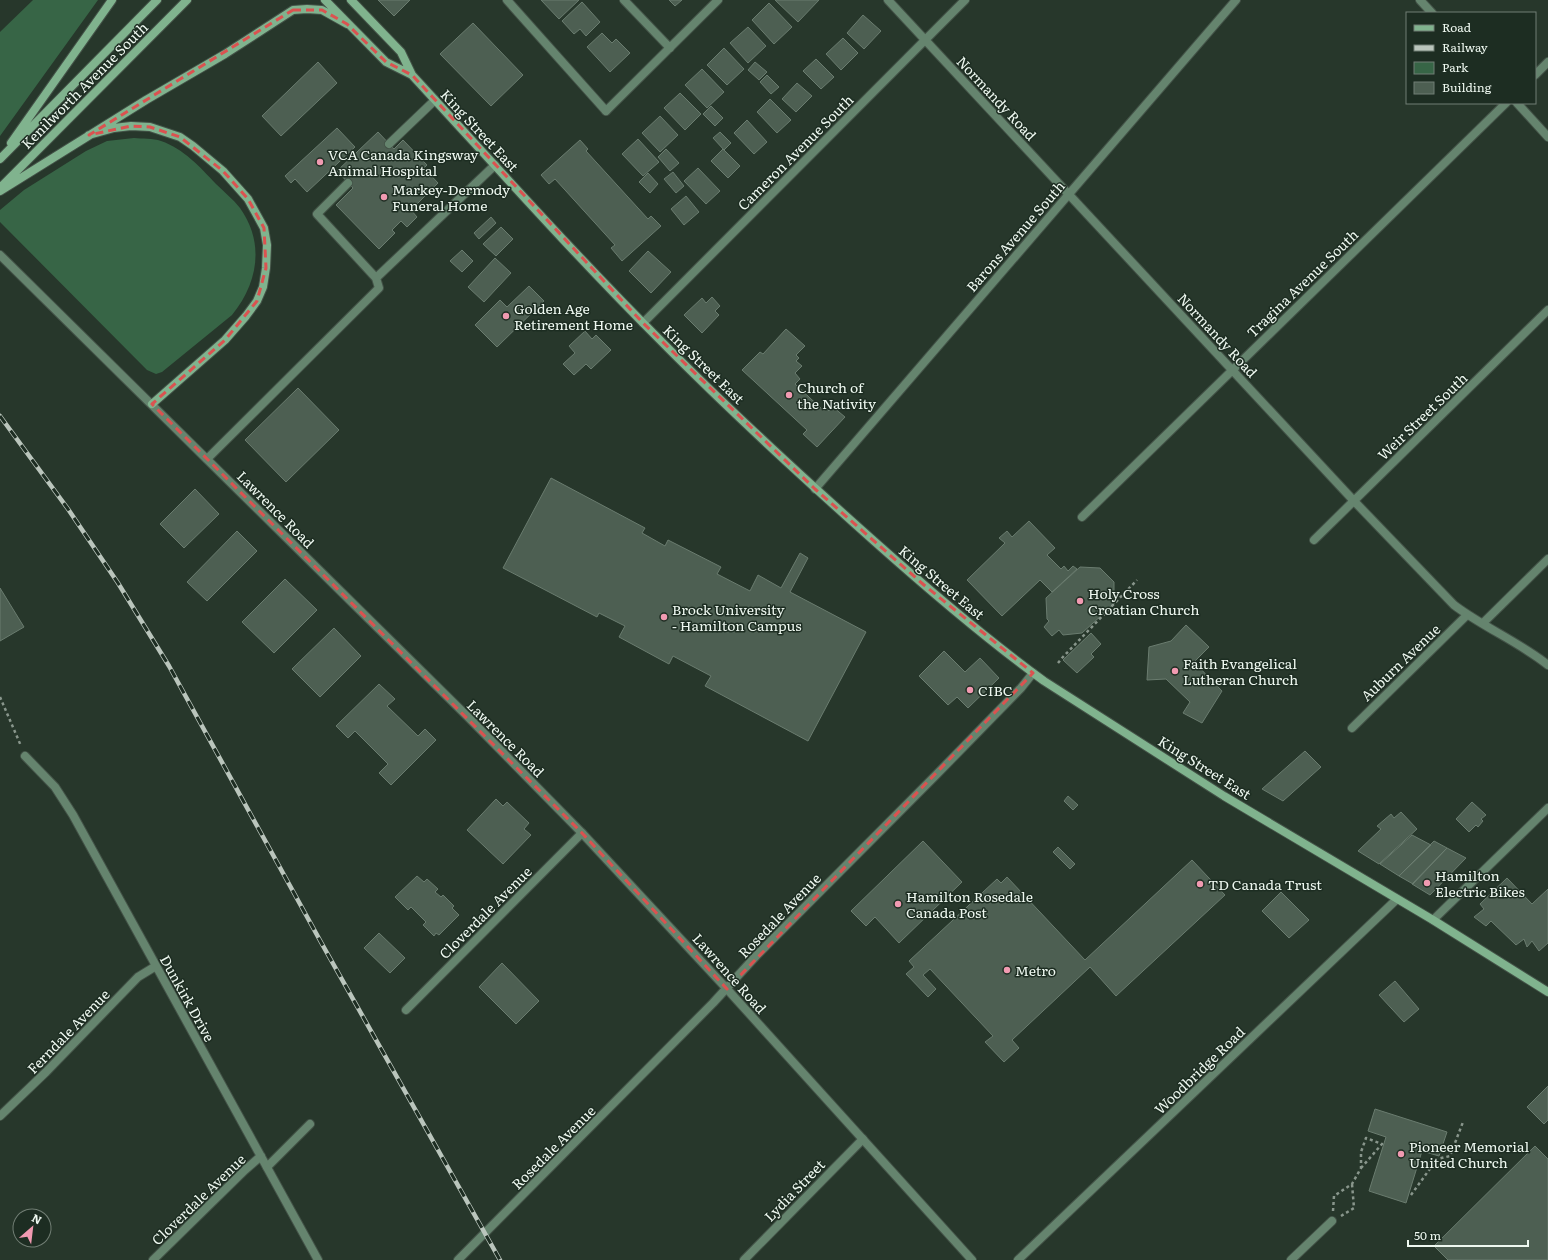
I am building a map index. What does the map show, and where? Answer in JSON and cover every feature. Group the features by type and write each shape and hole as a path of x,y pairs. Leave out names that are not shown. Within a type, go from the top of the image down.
{"main road":[{"path":"0,158 112,0"},
{"name":"Kenilworth Avenue South","path":"0,158 157,0"},
{"name":"Kenilworth Avenue South","path":"0,187 187,0"},
{"name":"King Street East","path":"325,0 386,62 412,75"},
{"name":"King Street East","path":"351,0 401,52 412,75 643,323 815,488 924,585 1033,673 1224,796 1433,920 1548,992"},
{"path":"0,191 293,10 322,10 347,24"},
{"path":"90,135 114,128 131,126 150,127 180,137 223,171 248,199 264,228 267,245 266,268 263,288 257,301 225,340 152,404"}],"street":[{"path":"507,0 606,111 718,0"},
{"path":"624,0 670,48"},
{"name":"Normandy Road","path":"888,0 1354,501 1454,605 1467,615 1483,623 1548,665"},
{"name":"Cameron Avenue South","path":"643,323 965,0"},
{"name":"Barons Avenue South","path":"815,488 1236,0"},
{"path":"1420,0 1431,12"},
{"path":"1536,74 1548,62"},
{"path":"389,144 435,100"},
{"name":"Tragina Avenue South","path":"1082,517 1505,104"},
{"path":"1518,104 1548,137"},
{"path":"376,278 495,165"},
{"path":"208,459 379,288 376,278 317,214 348,182"},
{"name":"Lawrence Road","path":"0,255 208,459 388,640 468,717 582,833 727,989 972,1260"},
{"name":"Weir Street South","path":"1314,540 1548,310"},
{"path":"1483,623 1548,559"},
{"name":"Auburn Avenue","path":"1352,728 1467,615"},
{"name":"Rosedale Avenue","path":"458,1260 727,989 756,956 937,774 1021,688 1033,673"},
{"name":"Dunkirk Drive","path":"25,756 56,787 73,815 318,1260"},
{"path":"1433,920 1548,808"},
{"name":"Cloverdale Avenue","path":"406,1010 582,833"},
{"name":"Woodbridge Road","path":"1018,1260 1396,899"},
{"name":"Ferndale Avenue","path":"0,1116 46,1072 138,977 156,966"},
{"path":"267,1167 310,1124"},
{"name":"Lydia Street","path":"744,1260 863,1139"},
{"name":"Cloverdale Avenue","path":"153,1260 261,1156"},
{"path":"1291,1260 1332,1221"}],"path":[{"path":"1058,663 1137,580"},
{"path":"0,698 25,756"},
{"path":"1411,1195 1437,1159 1450,1156 1463,1122"},
{"path":"1332,1221 1334,1196 1352,1184 1361,1168 1382,1144 1366,1138 1361,1152 1361,1168"},
{"path":"1332,1221 1354,1208 1352,1184"}],"highlighted area":[{"path":"293,10 322,10 347,24 386,62 412,75 643,323 815,489 924,585 1033,673 727,989 582,833 152,404 225,340 257,301 266,268 264,228 248,199 223,171 180,137 150,127 131,126 89,135"}],"green space":[{"path":"33,0 98,0 0,136 0,32"},
{"path":"134,138 155,139 169,144 198,165 240,208 248,221 253,235 255,249 253,276 241,303 232,315 162,372 156,374 147,370 0,222 0,210 24,190 86,151 107,141"}],"building":[{"path":"378,0 410,0 394,16"},
{"path":"541,0 579,0 559,19"},
{"path":"669,0 682,0 675,6"},
{"path":"775,0 819,0 798,22"},
{"path":"582,2 600,22 586,36 580,29 574,34 562,21"},
{"path":"769,3 792,27 774,44 752,20"},
{"path":"863,15 881,31 864,49 847,33"},
{"path":"473,23 523,75 491,106 440,54"},
{"path":"748,27 766,46 748,63 730,43"},
{"path":"602,33 612,43 616,39 630,53 610,72 587,47"},
{"path":"843,38 858,53 841,70 826,54"},
{"path":"724,48 744,69 727,85 707,65"},
{"path":"816,59 834,77 821,89 803,71"},
{"path":"318,62 337,83 281,136 262,116"},
{"path":"755,62 767,72 759,80 748,70"},
{"path":"702,69 724,92 707,108 685,85"},
{"path":"767,75 779,87 771,94 760,82"},
{"path":"797,83 812,96 796,112 782,99"},
{"path":"680,93 701,114 685,130 664,108"},
{"path":"770,99 791,120 777,133 757,112"},
{"path":"711,106 723,118 715,126 703,114"},
{"path":"660,116 678,135 660,152 642,133"},
{"path":"747,120 767,142 754,154 734,133"},
{"name":"VCA Canada Kingsway Animal Hospital","path":"337,128 355,147 307,192 295,179 291,183 285,176"},
{"name":"Markey-Dermody Funeral Home","path":"378,132 394,149 403,140 427,165 424,168 438,183 411,210 417,217 407,227 401,221 392,230 395,233 379,249 336,205 353,188 337,171"},
{"path":"720,132 731,143 724,150 713,138"},
{"path":"638,139 659,162 643,176 622,154"},
{"path":"580,140 588,149 586,151 648,219 651,216 661,226 622,261 611,248 615,245 555,179 549,184 541,175"},
{"path":"666,149 679,163 670,171 658,157"},
{"path":"723,149 740,166 728,178 711,161"},
{"path":"698,168 720,191 706,204 684,181"},
{"path":"673,172 684,186 676,193 664,179"},
{"path":"648,173 658,184 650,193 639,182"},
{"path":"686,196 699,212 684,225 671,209"},
{"path":"491,217 496,223 479,239 474,233"},
{"path":"501,227 513,239 496,256 483,244"},
{"path":"462,250 473,261 462,272 450,261"},
{"path":"648,251 671,272 651,293 629,271"},
{"path":"495,258 511,273 484,302 468,287"},
{"name":"Golden Age Retirement Home","path":"529,286 544,301 497,347 475,325 500,300 507,307"},
{"path":"712,297 720,306 715,311 719,315 702,333 684,315 702,298 706,303"},
{"name":"Church of the Nativity","path":"786,329 805,346 796,355 799,358 796,361 802,366 795,373 800,379 795,384 824,411 826,408 829,411 833,407 845,417 817,447 803,434 807,430 742,370 760,352 763,354"},
{"path":"585,331 592,339 596,335 611,350 591,369 586,364 574,375 563,364 575,353 569,346"},
{"path":"298,388 339,430 286,482 245,440"},
{"path":"551,478 645,528 642,533 665,546 668,540 721,567 717,574 750,591 758,575 781,588 800,553 808,558 790,592 866,632 808,741 705,686 711,676 673,656 669,664 619,637 625,626 599,613 597,617 503,568"},
{"path":"195,489 219,514 184,548 160,524"},
{"path":"1029,521 1055,548 1047,555 1061,569 1064,566 1068,571 1073,566 1077,569 1052,592 1040,580 1002,616 967,580 1005,543 999,538 1007,531 1012,537"},
{"path":"237,531 257,551 207,601 187,582"},
{"name":"Holy Cross Croatian Church","path":"1080,567 1100,568 1114,582 1114,604 1082,633 1063,635 1059,630 1052,636 1044,627 1049,621 1047,619 1046,598"},
{"path":"285,579 317,610 274,653 242,622"},
{"path":"0,588 24,627 0,641"},
{"name":"Faith Evangelical Lutheran Church","path":"1186,625 1209,647 1194,662 1222,691 1202,723 1183,713 1190,702 1166,679 1147,680 1149,647 1171,641"},
{"path":"334,628 361,656 320,697 292,669"},
{"path":"1091,633 1101,644 1091,654 1094,657 1077,673 1063,660"},
{"path":"944,651 965,672 980,658 999,678 968,708 957,697 948,705 919,676"},
{"path":"379,684 395,699 387,706 418,736 425,729 436,740 391,785 379,773 388,764 355,731 348,738 336,726"},
{"path":"1305,751 1321,767 1283,801 1262,789"},
{"path":"1068,796 1078,805 1073,810 1064,801"},
{"path":"496,799 503,806 507,802 529,823 524,829 531,835 503,864 467,830"},
{"path":"1472,802 1486,815 1481,819 1483,821 1478,827 1476,825 1469,832 1456,819"},
{"path":"1401,812 1417,829 1379,864 1358,851 1381,829 1377,826 1391,814 1394,818"},
{"path":"1412,835 1431,845 1399,876 1380,864"},
{"path":"923,841 962,882 899,943 875,917 866,926 851,911"},
{"path":"1434,841 1447,848 1413,884 1399,876"},
{"path":"1058,847 1075,864 1070,869 1053,852"},
{"path":"1447,848 1466,858 1430,895 1412,884"},
{"path":"1192,860 1225,895 1116,996 1090,967 1012,1040 1019,1048 1004,1062 985,1042 993,1036 930,969 923,975 936,989 928,997 906,974 914,967 909,961 997,879 1001,883 1007,877 1085,960"},
{"path":"417,876 424,882 427,879 438,889 435,892 441,897 443,895 454,906 452,908 459,915 439,935 436,933 434,936 423,925 426,922 411,907 408,910 395,897"},
{"path":"1507,878 1532,904 1548,889 1548,943 1539,951 1532,941 1527,947 1524,939 1516,945 1491,921 1486,926 1474,917 1484,909 1480,904"},
{"path":"1281,892 1309,920 1289,938 1262,911"},
{"path":"379,933 405,958 390,973 364,948"},
{"path":"502,963 539,1001 516,1024 479,987"},
{"path":"1395,981 1419,1009 1404,1022 1379,995"},
{"path":"1548,1086 1548,1120 1544,1124 1527,1107"},
{"name":"Pioneer Memorial United Church","path":"1375,1109 1447,1132 1439,1156 1422,1151 1406,1203 1369,1191 1386,1137 1368,1131"},
{"path":"1535,1146 1548,1159 1548,1260 1448,1260 1434,1246"}],"railway":[{"path":"0,416 68,509 118,583 169,666 322,944 500,1260"}],"place":[{"name":"VCA Canada Kingsway Animal Hospital","path":"320,162"},
{"name":"Markey-Dermody Funeral Home","path":"384,197"},
{"name":"Golden Age Retirement Home","path":"506,316"},
{"name":"Church of the Nativity","path":"789,395"},
{"name":"Holy Cross Croatian Church","path":"1080,601"},
{"name":"Brock University - Hamilton Campus","path":"664,617"},
{"name":"Faith Evangelical Lutheran Church","path":"1175,671"},
{"name":"CIBC","path":"970,690"},
{"name":"Hamilton Electric Bikes","path":"1427,883"},
{"name":"TD Canada Trust","path":"1200,884"},
{"name":"Hamilton Rosedale Canada Post","path":"898,904"},
{"name":"Metro","path":"1007,970"},
{"name":"Pioneer Memorial United Church","path":"1401,1154"}]}
